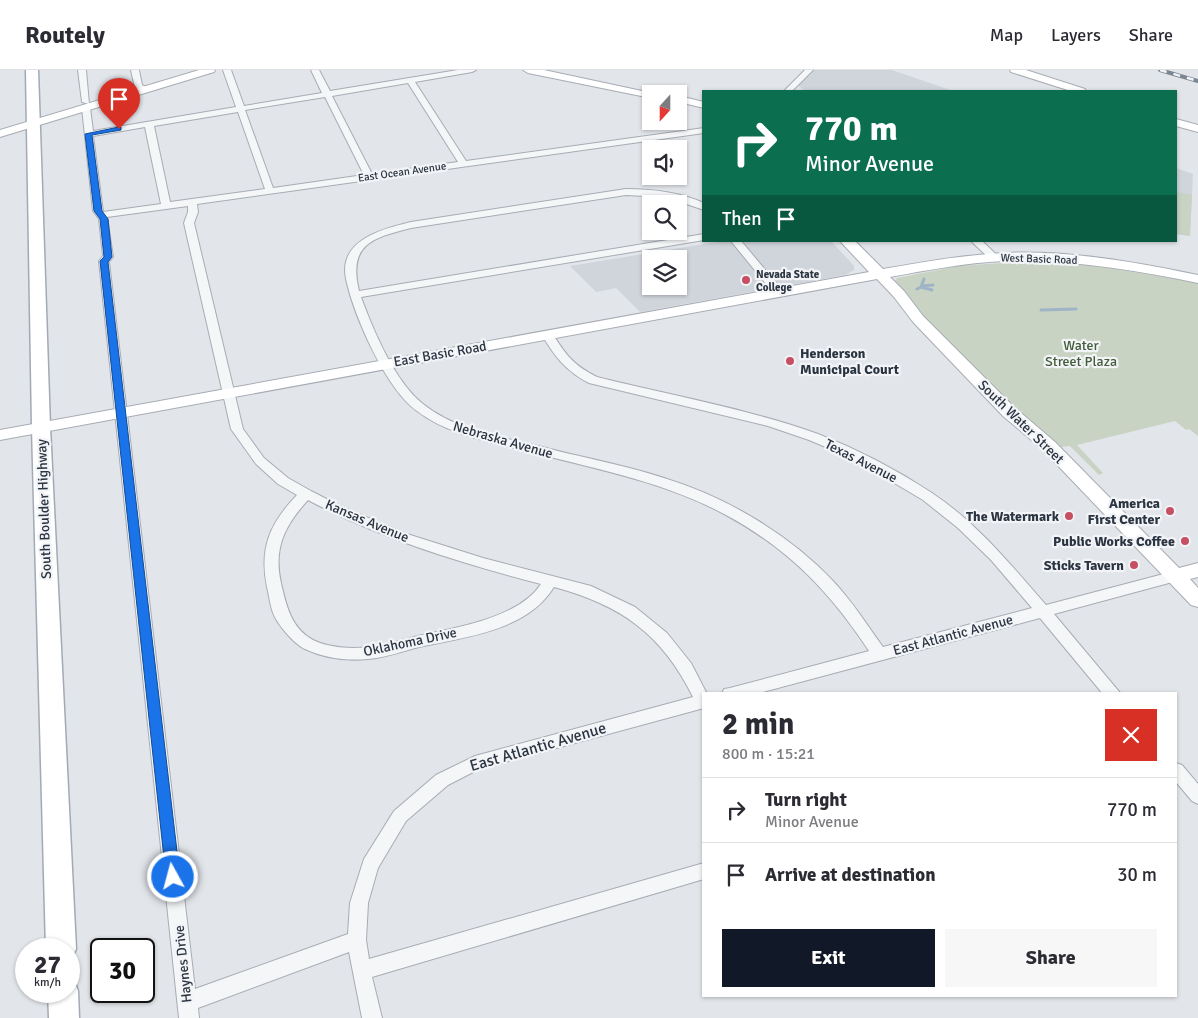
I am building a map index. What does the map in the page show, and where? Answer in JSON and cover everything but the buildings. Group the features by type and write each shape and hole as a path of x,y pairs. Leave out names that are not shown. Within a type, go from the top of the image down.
{"main road":[{"name":"South Boulder Highway","path":"32,70 41,427 61,938"},
{"path":"141,88 190,70"},
{"path":"33,120 210,70"},
{"path":"528,70 642,92"},
{"path":"1177,122 1198,129"},
{"name":"South Water Street","path":"848,242 902,298 918,319 1009,412 1049,446 1198,600"},
{"name":"East Basic Road","path":"0,434 880,274"},
{"path":"1175,576 1198,570"},
{"path":"63,1003 64,1018"}],"street":[{"name":"Haynes Drive","path":"82,70 98,211 104,219 108,257 104,261 120,412 188,1010"},
{"path":"135,70 141,88"},
{"path":"227,70 270,191"},
{"path":"315,70 369,177"},
{"path":"88,134 472,70"},
{"path":"790,90 798,86 810,70"},
{"path":"1015,70 1078,90"},
{"path":"410,80 464,164"},
{"path":"688,101 702,105"},
{"path":"0,127 33,120"},
{"path":"0,134 33,120"},
{"path":"150,124 166,206"},
{"name":"East Ocean Avenue","path":"101,215 702,130"},
{"name":"Nebraska Avenue","path":"702,206 677,196 656,192 626,192 390,230 366,242 350,261 349,275 368,329 402,392 414,404 438,420 467,432 664,482 696,494 759,527 801,559 827,584 852,613 880,654"},
{"name":"Kansas Avenue","path":"192,202 193,212 189,224 237,429 260,462 283,481 306,494 335,509 399,536 481,563 586,590 633,614 668,644 686,667 702,699"},
{"path":"355,295 702,237"},
{"path":"737,242 779,293"},
{"path":"977,242 994,258"},
{"name":"West Basic Road","path":"880,274 947,262 1030,257 1087,260 1198,279"},
{"name":"Texas Avenue","path":"548,335 562,360 576,372 593,380 772,423 813,437 856,455 928,497 963,525 996,556 1111,692"},
{"name":"Oklahoma Drive","path":"306,494 290,511 276,534 270,566 280,613 299,638 310,645 337,653 369,653 487,626 513,615 542,594 550,581"},
{"name":"East Atlantic Avenue","path":"738,692 1175,576"},
{"name":"East Atlantic Avenue","path":"372,1018 357,940 359,903 370,865 400,816 442,780 475,763 702,701"},
{"path":"1177,771 1198,796"},
{"path":"362,971 702,872"},
{"path":"188,1010 357,940"}],"shaded area":[{"path":"809,70 892,70 950,90 804,90 796,84"},
{"path":"1177,168 1193,174 1190,236 1177,234"},
{"name":"Nevada State College","path":"717,242 832,242 854,266 854,270 845,275 640,312 616,288 596,292 570,266 642,254 642,295 687,295 687,250 668,250"}],"green space":[{"path":"1177,192 1192,195 1190,236 1177,234"},
{"name":"Water Street Plaza","path":"1032,261 1105,267 1198,283 1198,436 1189,429 1186,430 1175,421 1077,445 1103,473 1099,475 1070,446 1061,447 1054,444 1019,417 919,315 895,281 897,278 958,266"}],"waterway":[{"path":"921,287 924,279"},
{"path":"922,286 933,285"},
{"path":"917,289 921,287"},
{"path":"921,287 932,290"},
{"path":"1041,310 1076,309"}],"railway":[{"path":"1160,70 1198,81"}],"place":[{"name":"Nevada State College","path":"746,280"},
{"name":"Henderson Municipal Court","path":"790,361"},
{"name":"America First Center","path":"1170,511"},
{"name":"The Watermark","path":"1069,516"},
{"name":"Public Works Coffee","path":"1185,541"},
{"name":"Sticks Tavern","path":"1134,565"}],"route":[{"path":"119,129 88,134 98,211 104,219 108,257 104,261 173,877"}]}
